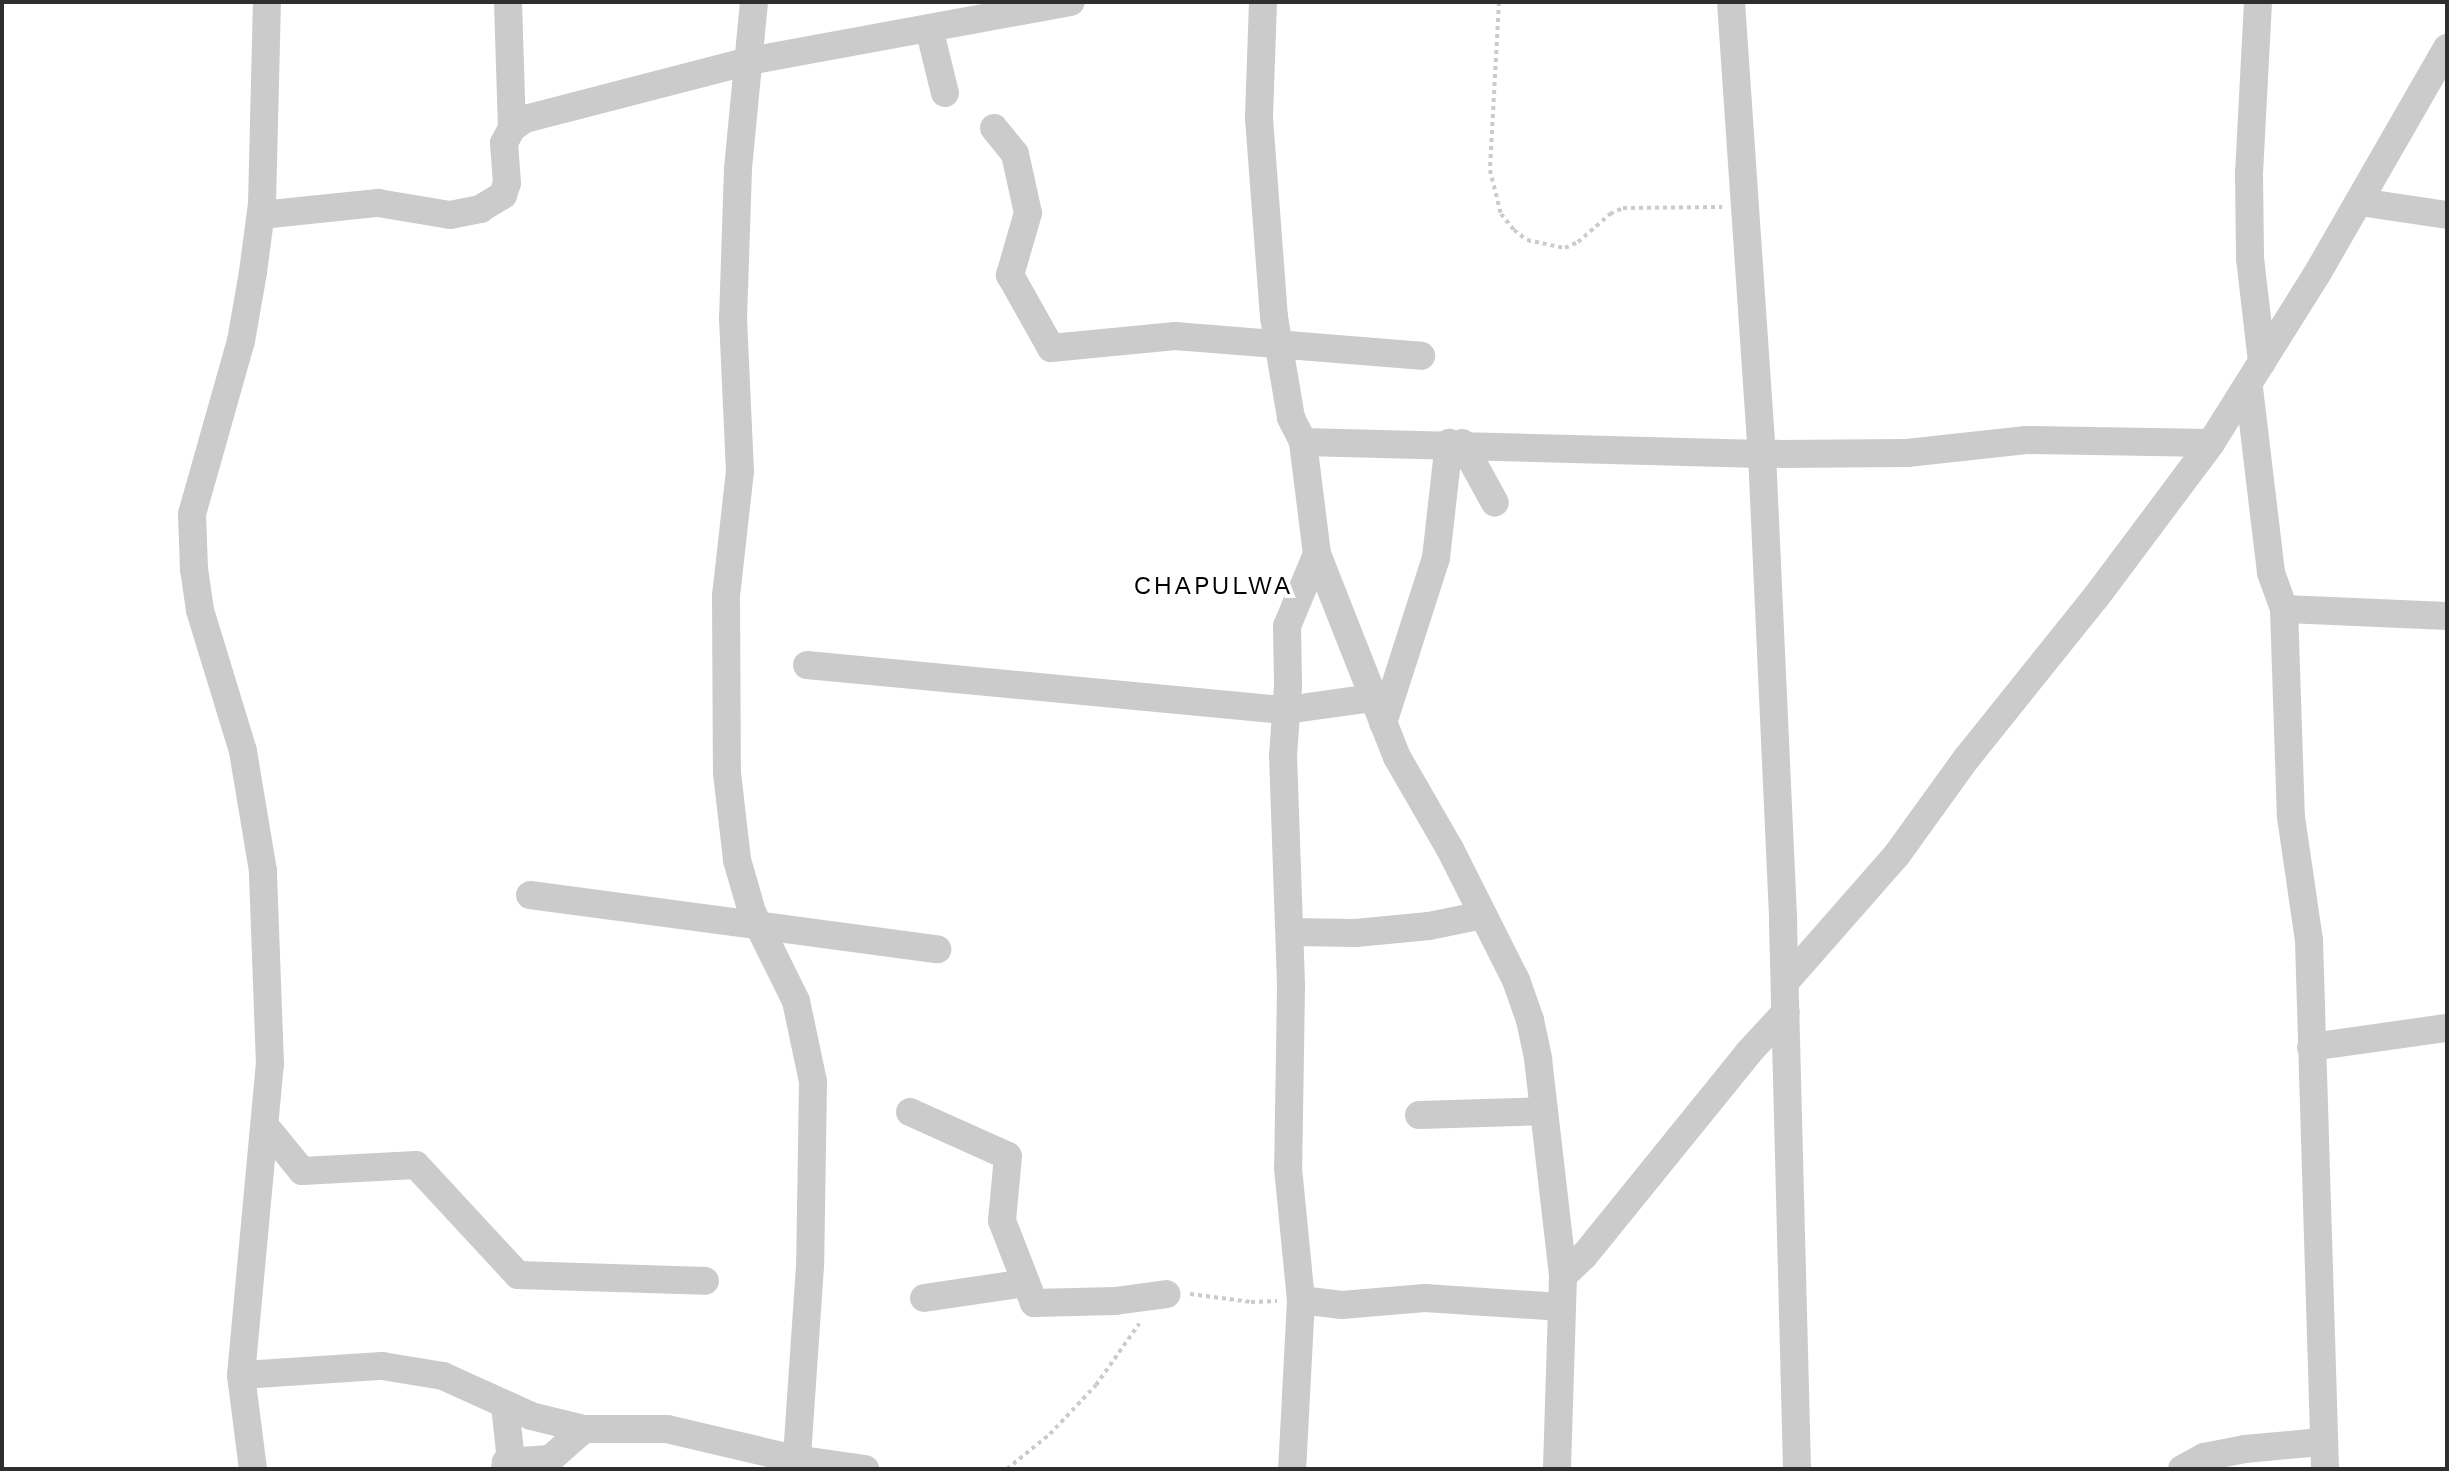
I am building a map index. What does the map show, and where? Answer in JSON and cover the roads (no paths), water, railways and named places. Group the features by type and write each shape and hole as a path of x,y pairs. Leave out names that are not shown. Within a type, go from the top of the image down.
{"street":[{"path":"253,1469 241,1375 270,1065 263,871 243,751 200,610 194,569 192,514 241,341 261,215 267,2"},
{"path":"508,2 512,128"},
{"path":"754,2 738,169 733,318 740,471 726,595 727,773 737,860 759,926 796,1001 813,1082 810,1266 795,1464"},
{"path":"261,215 378,203 450,215 480,209 503,195 507,183 504,143 512,128 525,119 749,61 929,28 1000,8 1071,2"},
{"path":"1263,2 1259,118 1279,346 1291,418 1303,442 1317,554 1397,757 1450,849 1516,980 1530,1020 1563,1276 1557,1469"},
{"path":"1731,2 1762,454 1786,981 1789,1244 1797,1469"},
{"path":"2258,2 2249,174 2250,258 2262,362"},
{"path":"929,28 945,93"},
{"path":"1786,981 1896,856 1966,759 2096,597 2211,443 2249,388 2447,48"},
{"path":"994,128 1015,154 1028,213 1010,275 1051,348 1175,336 1421,356"},
{"path":"2360,202 2447,215"},
{"path":"2182,1469 2204,1457 2245,1449 2323,1456 2309,941 2291,817 2284,609 2271,573 2249,388"},
{"path":"1303,442 1455,443 1762,454 1907,453 2026,440 2211,443"},
{"path":"1455,443 1495,503"},
{"path":"1378,710 1436,558 1455,443"},
{"path":"1292,1469 1301,1300 1288,1168 1290,932 1283,755 1287,626 1317,554"},
{"path":"2284,609 2447,616"},
{"path":"807,665 1286,710 1378,710"},
{"path":"530,895 937,949"},
{"path":"1290,932 1356,933 1429,926 1483,915"},
{"path":"1563,1276 1584,1256 1749,1052 1786,1012"},
{"path":"2311,1047 2447,1028"},
{"path":"1419,1115 1544,1111"},
{"path":"910,1112 1008,1156 1002,1221 1034,1303 1115,1301 1167,1294"},
{"path":"266,1127 302,1171 416,1165 518,1275 705,1281"},
{"path":"924,1298 1026,1283"},
{"path":"1301,1300 1342,1305 1425,1298 1562,1307"},
{"path":"241,1375 382,1366 443,1376 531,1416 584,1429 667,1429 795,1464 865,1469"},
{"path":"505,1405 508,1465 550,1459 584,1429"}],"district":[{"name":"CHAPULWA","path":"1213,586"}]}
